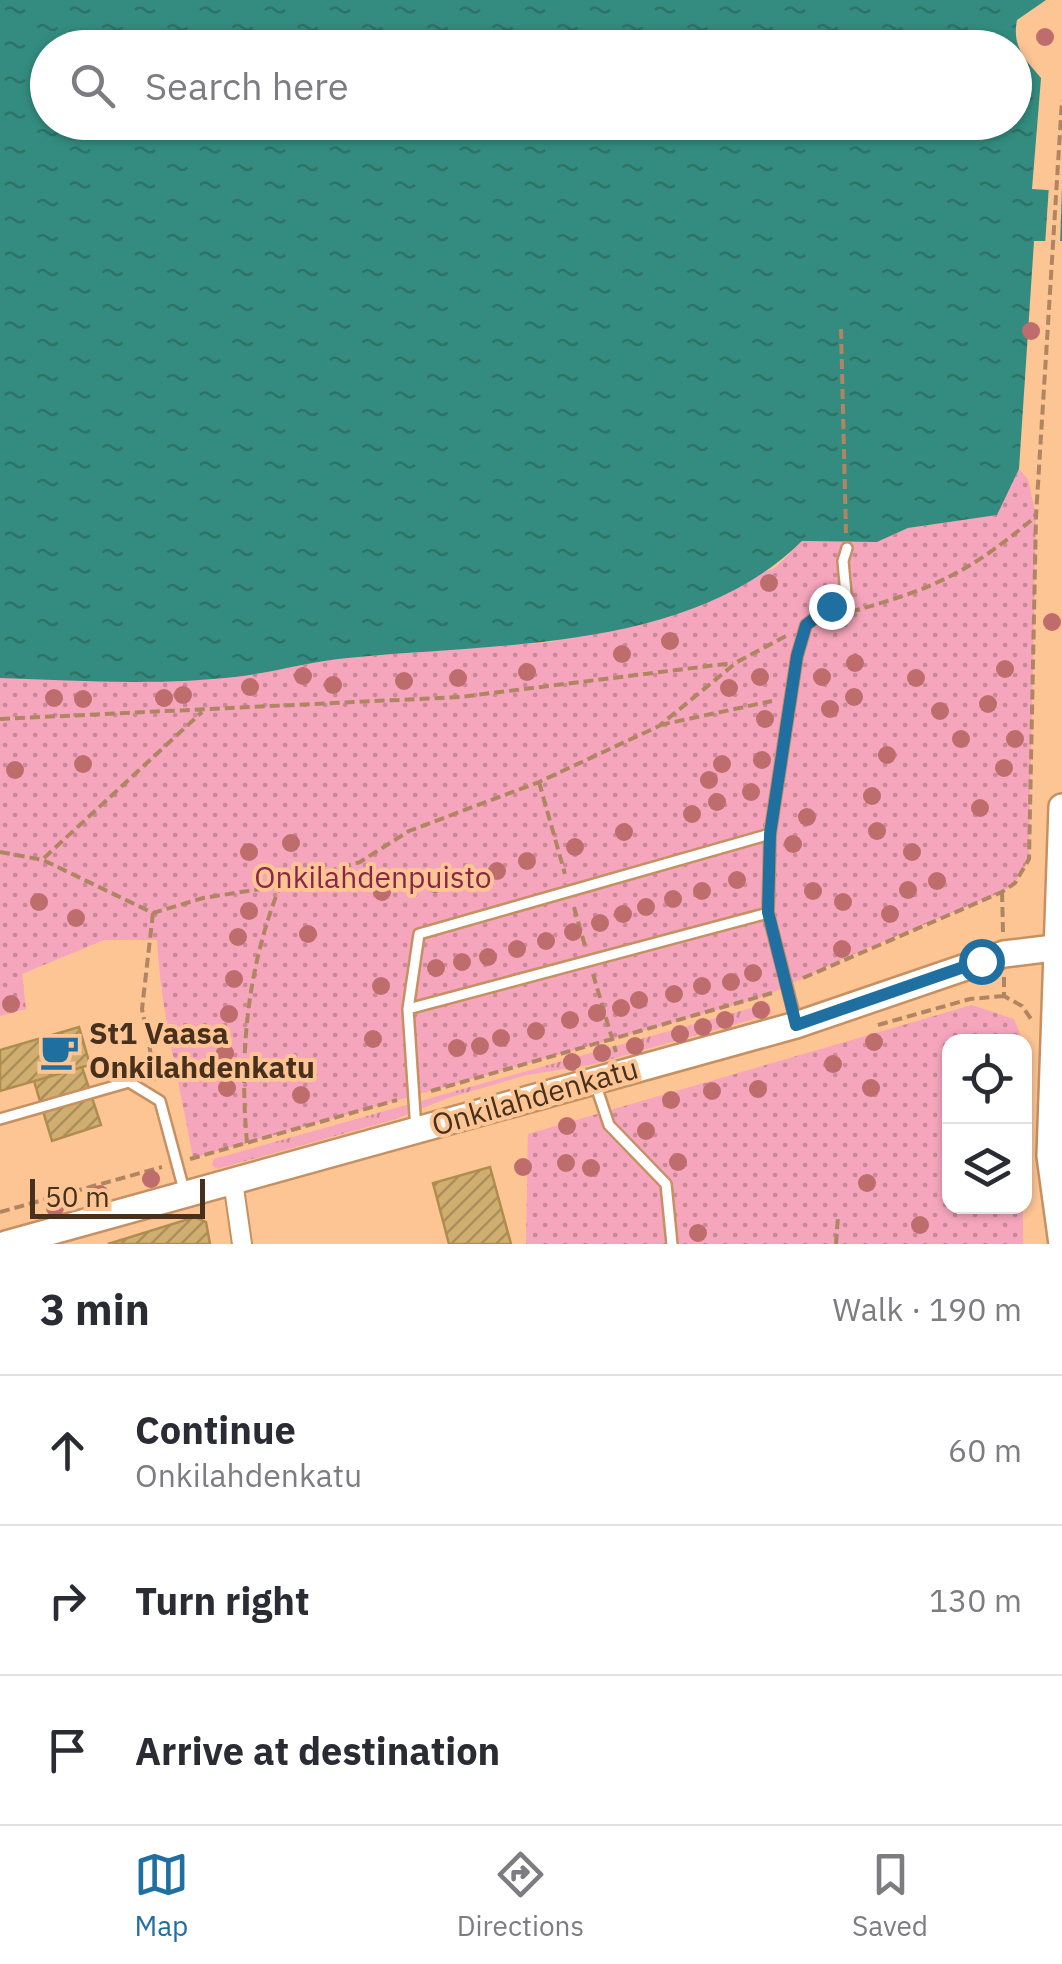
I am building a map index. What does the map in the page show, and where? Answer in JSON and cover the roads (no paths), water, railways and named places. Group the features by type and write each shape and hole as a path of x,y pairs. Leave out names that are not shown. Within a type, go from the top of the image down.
{"main road":[{"path":"1062,807 1050,1156 1062,1244"},
{"name":"Onkilahdenkatu","path":"6,1244 796,1025 1004,954 1059,948"}],"street":[{"path":"233,1181 242,1244"}],"lane":[{"path":"796,1025 768,912 770,834 806,625 846,594 843,561 847,548"},
{"path":"416,1131 408,1009 419,934 770,834"},
{"path":"408,1009 768,912"},
{"path":"594,1080 609,1125 666,1184 672,1244"},
{"path":"0,1119 129,1082 160,1102 186,1194"}],"water":[{"path":"0,0 1046,0 1017,20 1016,30 30,30 30,140 1032,140 1032,67 1041,78 1032,189 1062,191 1062,241 1034,241 1019,469 997,515 908,528 877,542 802,541 756,577 704,604 648,623 588,636 335,659 213,679 122,682 0,678"}],"place":[{"name":"St1 Vaasa Onkilahdenkatu","path":"59,1051"}],"park label":[{"name":"Onkilahdenpuisto","path":"373,878"}]}
